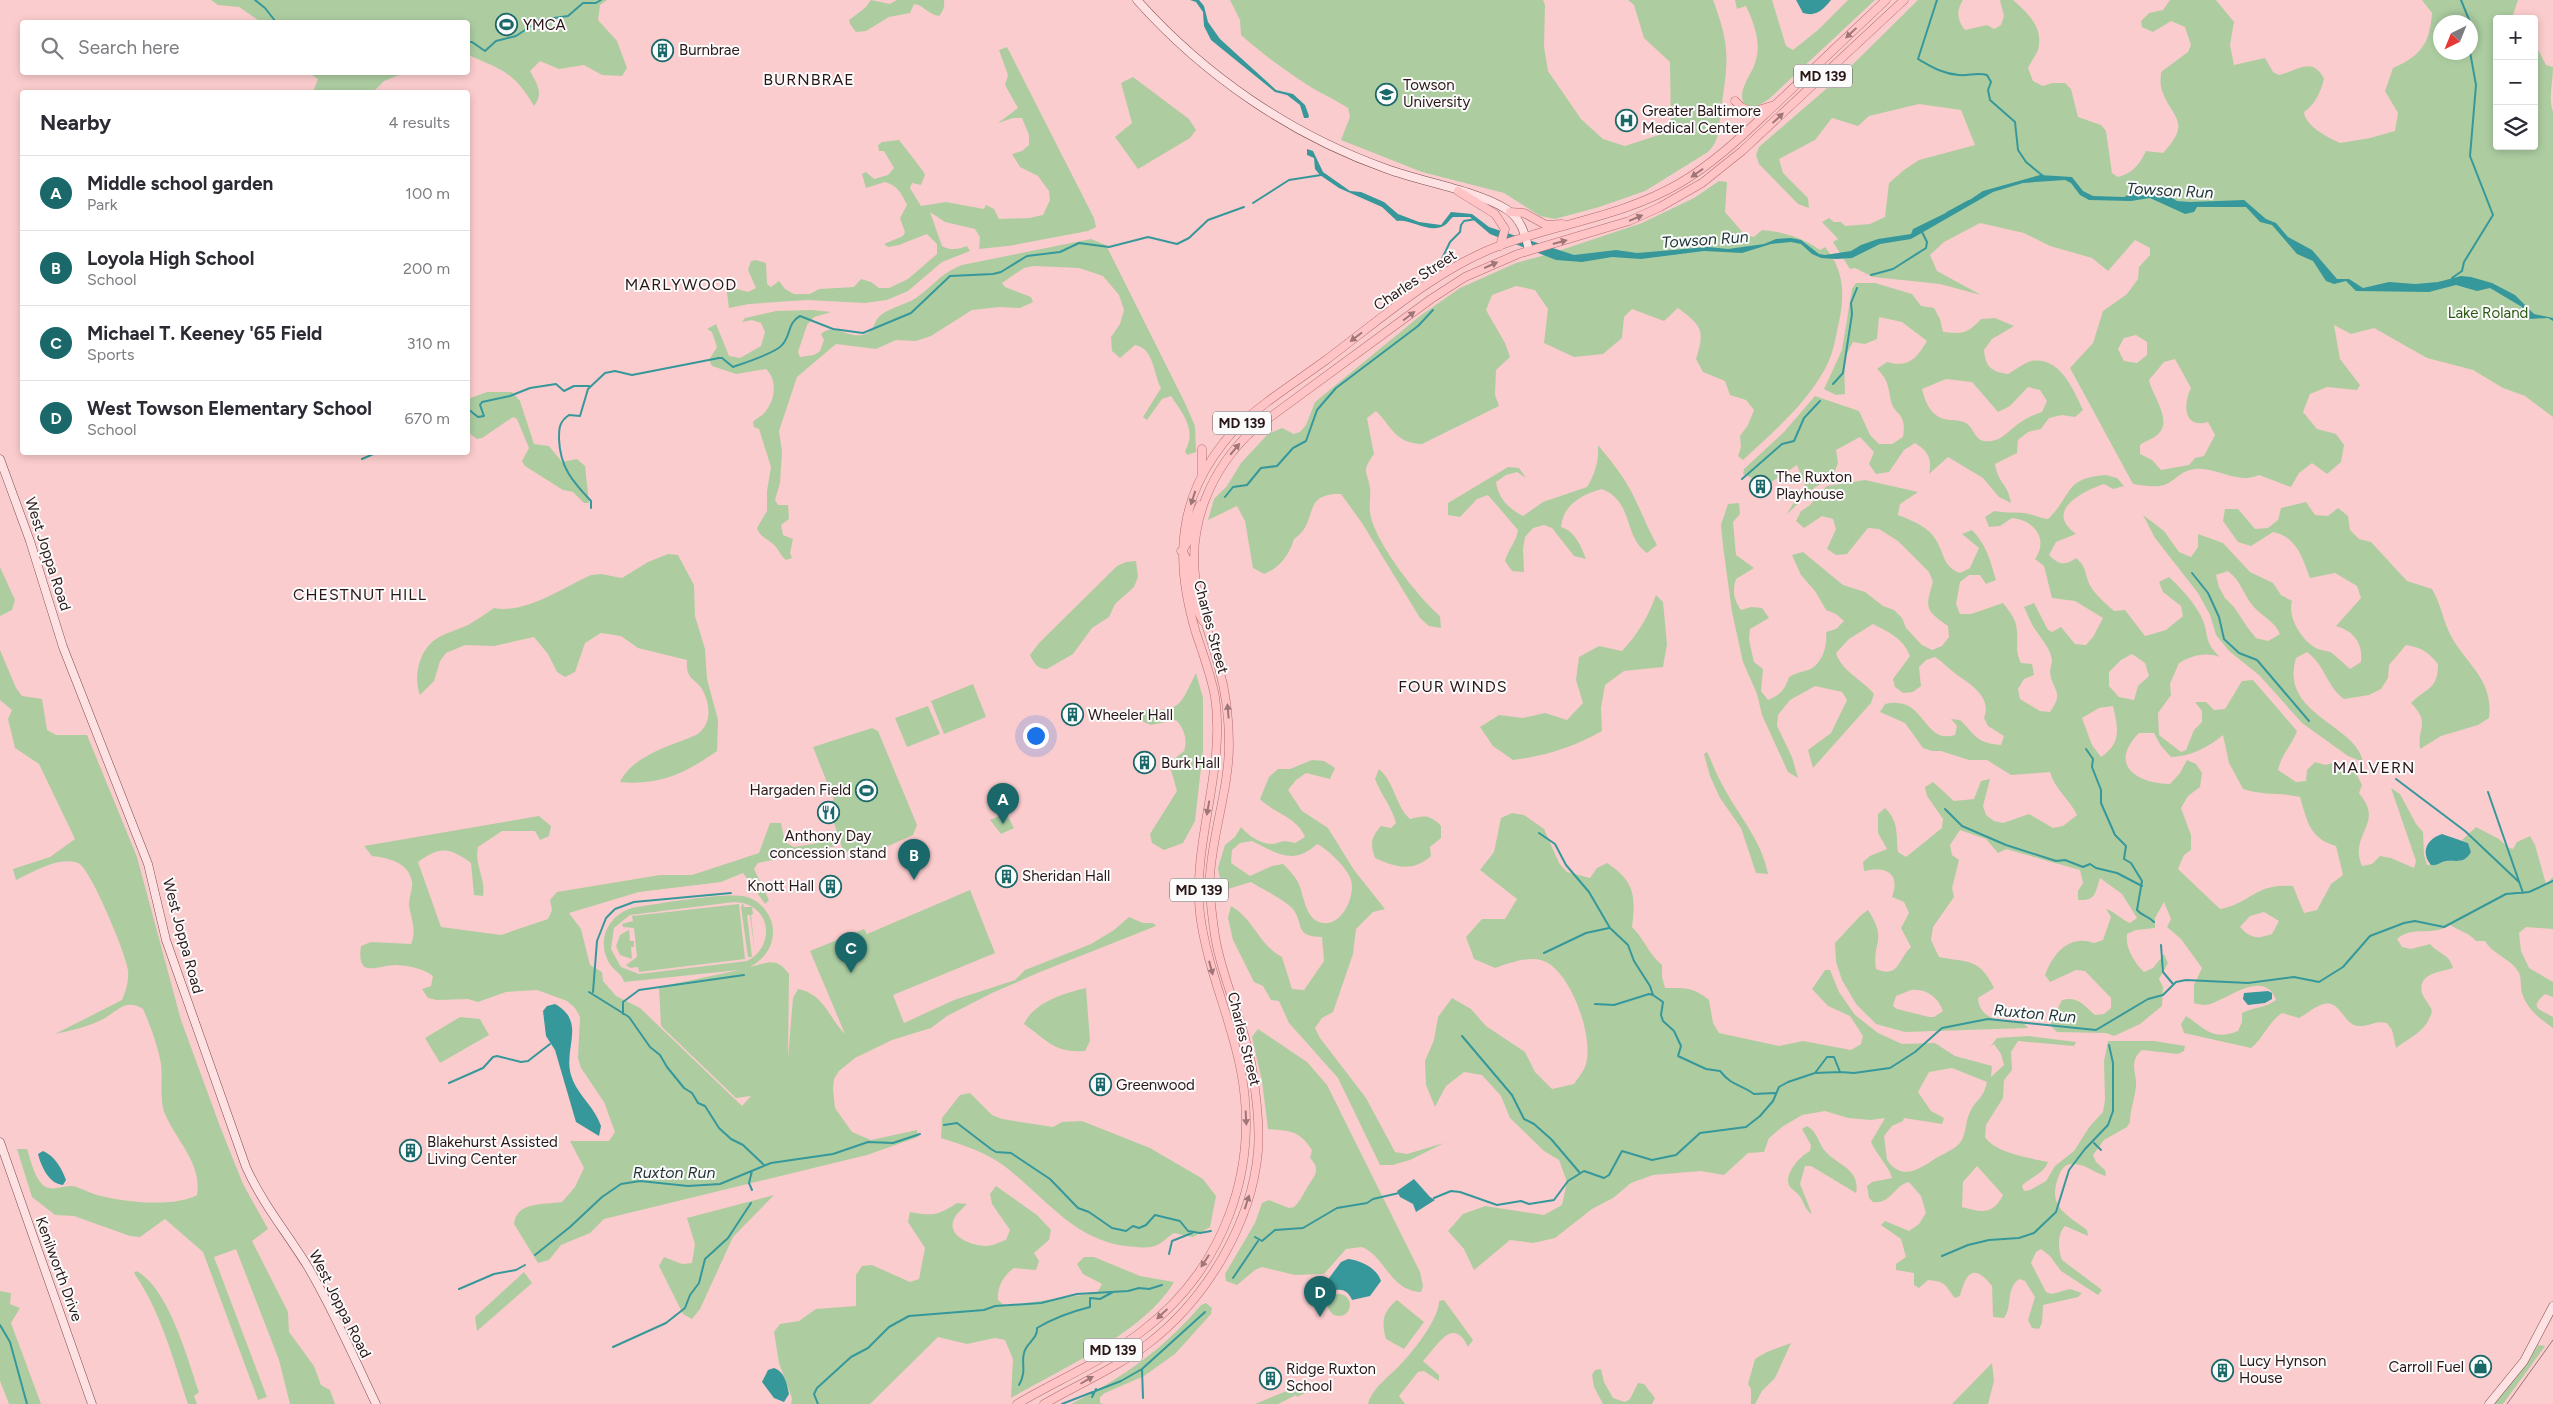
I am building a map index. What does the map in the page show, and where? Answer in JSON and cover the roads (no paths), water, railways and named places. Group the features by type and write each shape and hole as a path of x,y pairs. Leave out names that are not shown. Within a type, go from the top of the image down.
{"main road":[{"name":"Charles Street","path":"1018,1404 1124,1344 1175,1302 1191,1284 1216,1244 1231,1211 1243,1169 1246,1128 1241,1072 1206,949 1200,909 1200,865 1214,768 1217,715 1209,672 1186,592 1182,551 1190,508 1202,476 1212,458 1229,436 1256,412 1421,289 1457,266 1500,246 1629,208 1688,178 1735,143 1886,0"},
{"name":"Charles Street","path":"1044,1404 1143,1347 1180,1314 1208,1281 1235,1233 1250,1193 1258,1152 1252,1065 1215,939 1210,891 1214,843 1229,760 1229,725 1226,700 1198,594 1194,559 1199,518 1208,490 1228,458 1260,424 1454,283 1494,263 1530,250 1629,221 1660,207 1702,183 1742,151 1904,0"},
{"path":"1736,100 1740,108 1752,112 1778,103"},
{"path":"1458,191 1501,220 1506,229 1500,246"},
{"path":"1510,212 1524,213 1546,225 1574,224"},
{"path":"1202,476 1202,449 1212,458"},
{"path":"1207,626 1197,612 1188,559 1182,551 1188,545 1193,518 1208,490"}],"street":[{"path":"1137,0 1204,64 1251,100 1284,121 1346,154 1407,177 1493,202 1510,212 1522,227 1530,250"},
{"name":"West Joppa Road","path":"0,459 30,541 70,664 148,864 166,940 246,1167 262,1199 312,1276 376,1404"},
{"name":"Kenilworth Drive","path":"0,1142 92,1404"},
{"path":"2489,1404 2524,1361 2553,1306"}],"water":[{"path":"1190,0 1199,0 1204,6 1208,22 1220,39 1276,90 1293,94 1305,105 1308,118 1304,118 1300,105 1287,95 1275,92 1211,40 1204,26 1203,12 1196,2"},
{"path":"1796,0 1831,0 1822,10 1808,14 1803,13"},
{"name":"Towson Run","path":"1307,149 1313,151 1323,172 1350,191 1361,192 1384,202 1398,214 1419,222 1441,225 1451,212 1472,214 1489,227 1574,255 1616,250 1637,253 1708,247 1728,249 1764,244 1776,239 1791,238 1801,240 1819,254 1825,255 1851,251 1878,239 1911,234 1913,229 1962,205 1983,191 2040,175 2072,177 2083,191 2093,196 2124,197 2134,192 2168,195 2177,201 2190,202 2244,200 2266,219 2276,223 2288,237 2312,250 2337,279 2349,279 2363,288 2389,282 2415,284 2438,282 2461,276 2471,277 2492,283 2515,295 2534,314 2553,318 2553,321 2548,318 2528,319 2522,307 2490,288 2477,291 2456,285 2429,292 2356,291 2346,281 2334,284 2326,281 2313,261 2297,254 2272,225 2260,222 2246,207 2197,207 2194,212 2185,214 2150,198 2131,201 2089,200 2080,195 2071,183 2065,180 2023,183 1993,192 1911,239 1880,244 1852,258 1821,258 1812,254 1801,244 1791,242 1771,244 1742,253 1704,251 1641,259 1612,257 1582,262 1556,260 1490,234 1470,217 1453,217 1439,228 1397,221 1382,207 1339,188 1320,175 1315,169 1314,158 1307,155"},
{"path":"2442,834 2468,843 2471,852 2460,861 2446,861 2431,865 2426,855 2427,846 2432,839"},
{"path":"2268,991 2272,993 2272,999 2265,1003 2248,1005 2243,999 2244,993"},
{"path":"555,1004 565,1011 570,1019 572,1027 569,1065 571,1075 576,1087 598,1119 601,1126 599,1136 576,1122 555,1050 546,1036 543,1011 547,1006"},
{"path":"43,1151 51,1156 60,1167 66,1180 63,1185 50,1178 41,1164 38,1154"},
{"path":"1414,1179 1435,1200 1416,1212 1413,1204 1400,1197 1397,1191"},
{"path":"1348,1259 1358,1261 1372,1269 1379,1276 1381,1281 1370,1296 1352,1300 1347,1292 1337,1290 1325,1294 1321,1289 1341,1262"},
{"path":"774,1368 781,1372 786,1382 789,1394 784,1402 774,1398 762,1382 768,1370"}],"waterway":[{"path":"255,0 265,8 274,20"},
{"path":"470,42 485,51 496,41 516,36 540,20 568,16 583,3 596,3 601,0"},
{"path":"1937,0 1918,59 1938,70 1948,73 1987,75 1991,82 1988,90 1990,100 2015,122 2018,150 2026,162 2043,176"},
{"path":"2461,0 2467,15"},
{"path":"2452,278 2462,271 2464,262 2493,215 2470,156 2476,85 2471,60"},
{"path":"1253,203 1289,180 1321,175"},
{"name":"Towson Run","path":"1947,213 1969,201"},
{"path":"591,508 591,501 578,487 565,466 560,449 559,432 561,423 569,415 580,416 588,389 605,373 615,371 632,375 719,358 722,358 733,367 759,358 779,348 787,338 793,322 800,316 833,329 863,333 911,313 950,276 1001,272 1027,256 1060,252 1079,243 1109,247 1148,237 1177,244 1189,238 1208,220 1244,207"},
{"path":"1440,263 1450,242 1460,232 1464,221 1476,219"},
{"path":"1871,275 1893,269 1926,248 1927,242 1921,230"},
{"path":"1833,384 1843,373 1852,314 1851,303 1857,288"},
{"path":"1225,497 1233,487 1247,485 1261,468 1277,466 1293,448 1306,441 1317,410 1336,388 1418,326 1433,310"},
{"path":"470,411 478,417 484,416 480,405 482,402 510,396 530,388 556,384 564,391 574,386 589,386"},
{"path":"1742,479 1782,444 1794,441 1804,418 1820,401"},
{"path":"362,459 371,455"},
{"path":"2192,573 2208,593 2219,617 2224,639 2239,653 2257,660 2309,721"},
{"path":"2086,749 2093,759 2092,767 2101,790 2101,803 2115,835 2126,846 2124,859 2131,863 2142,881 2137,910 2154,922"},
{"path":"2396,779 2465,831 2519,882"},
{"path":"2488,792 2523,893"},
{"path":"1945,809 1962,826 2006,845 2056,861 2065,860 2083,867 2090,864 2096,868 2117,873 2142,886"},
{"path":"1539,833 1555,844 1566,865 1589,892 1610,928 1628,945 1634,961 1650,986 1653,995 1663,1002 1661,1015 1663,1021 1674,1031 1681,1046 1678,1056 1706,1069 1720,1071 1733,1082 1754,1094 1775,1093"},
{"name":"Ruxton Run","path":"1434,1198 1451,1191 1460,1192 1497,1205 1521,1201 1529,1204 1554,1200 1568,1181 1584,1171 1604,1178 1609,1175 1622,1151 1652,1160 1676,1155 1700,1133 1746,1127 1760,1116 1773,1101 1779,1087 1815,1073 1827,1057 1834,1057 1840,1072 1854,1073 1890,1068 1915,1052 1942,1028 1988,1019 2096,1030 2148,999 2163,995 2176,982 2186,980 2248,983 2294,977 2319,982 2343,967 2370,936 2404,923 2415,921 2444,927 2506,894 2529,892 2553,881"},
{"path":"593,992 597,941 606,918 615,909 634,902 731,893"},
{"path":"1544,953 1586,933 1609,928"},
{"path":"2161,945 2163,972 2173,984"},
{"path":"623,1014 623,1002 639,990 744,975"},
{"path":"589,992 629,1017 650,1047 660,1055 684,1088 692,1093 698,1103 705,1106 719,1128 731,1139 743,1145 764,1165"},
{"path":"1595,1004 1614,1005 1649,994 1653,995"},
{"path":"1462,1036 1512,1095 1524,1119 1534,1124 1551,1139 1580,1173"},
{"path":"449,1083 483,1068 493,1057 497,1056 521,1062 528,1061 550,1044"},
{"path":"1942,1256 1968,1245 1989,1240 2019,1238 2034,1233 2056,1212 2069,1170 2085,1149 2108,1125 2113,1111 2113,1063 2109,1045"},
{"path":"1815,1073 1840,1072"},
{"name":"Ruxton Run","path":"944,1125 957,1123 996,1152 1011,1153 1050,1179 1078,1208 1089,1212 1112,1228 1126,1231 1133,1226 1139,1228 1146,1225 1155,1215 1180,1221 1188,1231 1200,1233 1211,1231"},
{"name":"Ruxton Run","path":"535,1255 570,1227 602,1197 621,1184 640,1181 688,1186 720,1184 771,1163 833,1154 868,1142 893,1143 920,1134"},
{"path":"2094,1143 2101,1150"},
{"path":"752,1171 749,1183 752,1190"},
{"name":"Ruxton Run","path":"1255,1237 1262,1241 1275,1230 1303,1228 1337,1208 1367,1203 1373,1199 1399,1193"},
{"path":"613,1347 666,1323 685,1308 690,1295 699,1283 705,1259 728,1238 751,1203"},
{"path":"1169,1254 1172,1241 1192,1233"},
{"path":"1233,1278 1258,1241"},
{"name":"Ruxton Run","path":"459,1289 494,1274 516,1270 525,1265"},
{"path":"818,1404 814,1394 817,1388 851,1357 868,1348 889,1327 909,1316 984,1310 995,1306 1041,1303 1077,1294 1128,1291 1139,1288 1149,1289 1162,1285"},
{"path":"1019,1385 1023,1376 1024,1353 1036,1335 1037,1328 1049,1321 1090,1307 1090,1298 1100,1299 1113,1292"},
{"path":"1062,1404 1121,1381 1142,1369 1205,1312"},
{"path":"0,1325 10,1342 27,1404"},
{"path":"1142,1369 1143,1398"},
{"path":"1092,1397 1096,1389"}],"tram line":[{"path":"2507,1404 2553,1340"}],"place":[{"name":"YMCA","path":"507,25"},
{"name":"Burnbrae","path":"663,50"},
{"name":"Towson University","path":"1387,94"},
{"name":"Greater Baltimore Medical Center","path":"1626,120"},
{"name":"The Ruxton Playhouse","path":"1760,486"},
{"name":"Wheeler Hall","path":"1072,715"},
{"name":"Burk Hall","path":"1145,763"},
{"name":"Hargaden Field","path":"867,790"},
{"name":"Anthony Day concession stand","path":"828,813"},
{"name":"Middle school garden","path":"1003,824"},
{"name":"Sheridan Hall","path":"1006,876"},
{"name":"Loyola High School","path":"914,880"},
{"name":"Knott Hall","path":"830,886"},
{"name":"Michael T. Keeney '65 Field","path":"851,973"},
{"name":"Greenwood","path":"1100,1085"},
{"name":"Blakehurst Assisted Living Center","path":"411,1151"},
{"name":"West Towson Elementary School","path":"1320,1317"},
{"name":"Carroll Fuel","path":"2480,1367"},
{"name":"Lucy Hynson House","path":"2223,1370"},
{"name":"Ridge Ruxton School","path":"1270,1378"}],"district":[{"name":"BURNBRAE","path":"809,79"},
{"name":"MARLYWOOD","path":"681,284"},
{"name":"CHESTNUT HILL","path":"360,594"},
{"name":"FOUR WINDS","path":"1453,686"},
{"name":"MALVERN","path":"2374,767"}],"park label":[{"name":"Lake Roland","path":"2488,313"}]}
